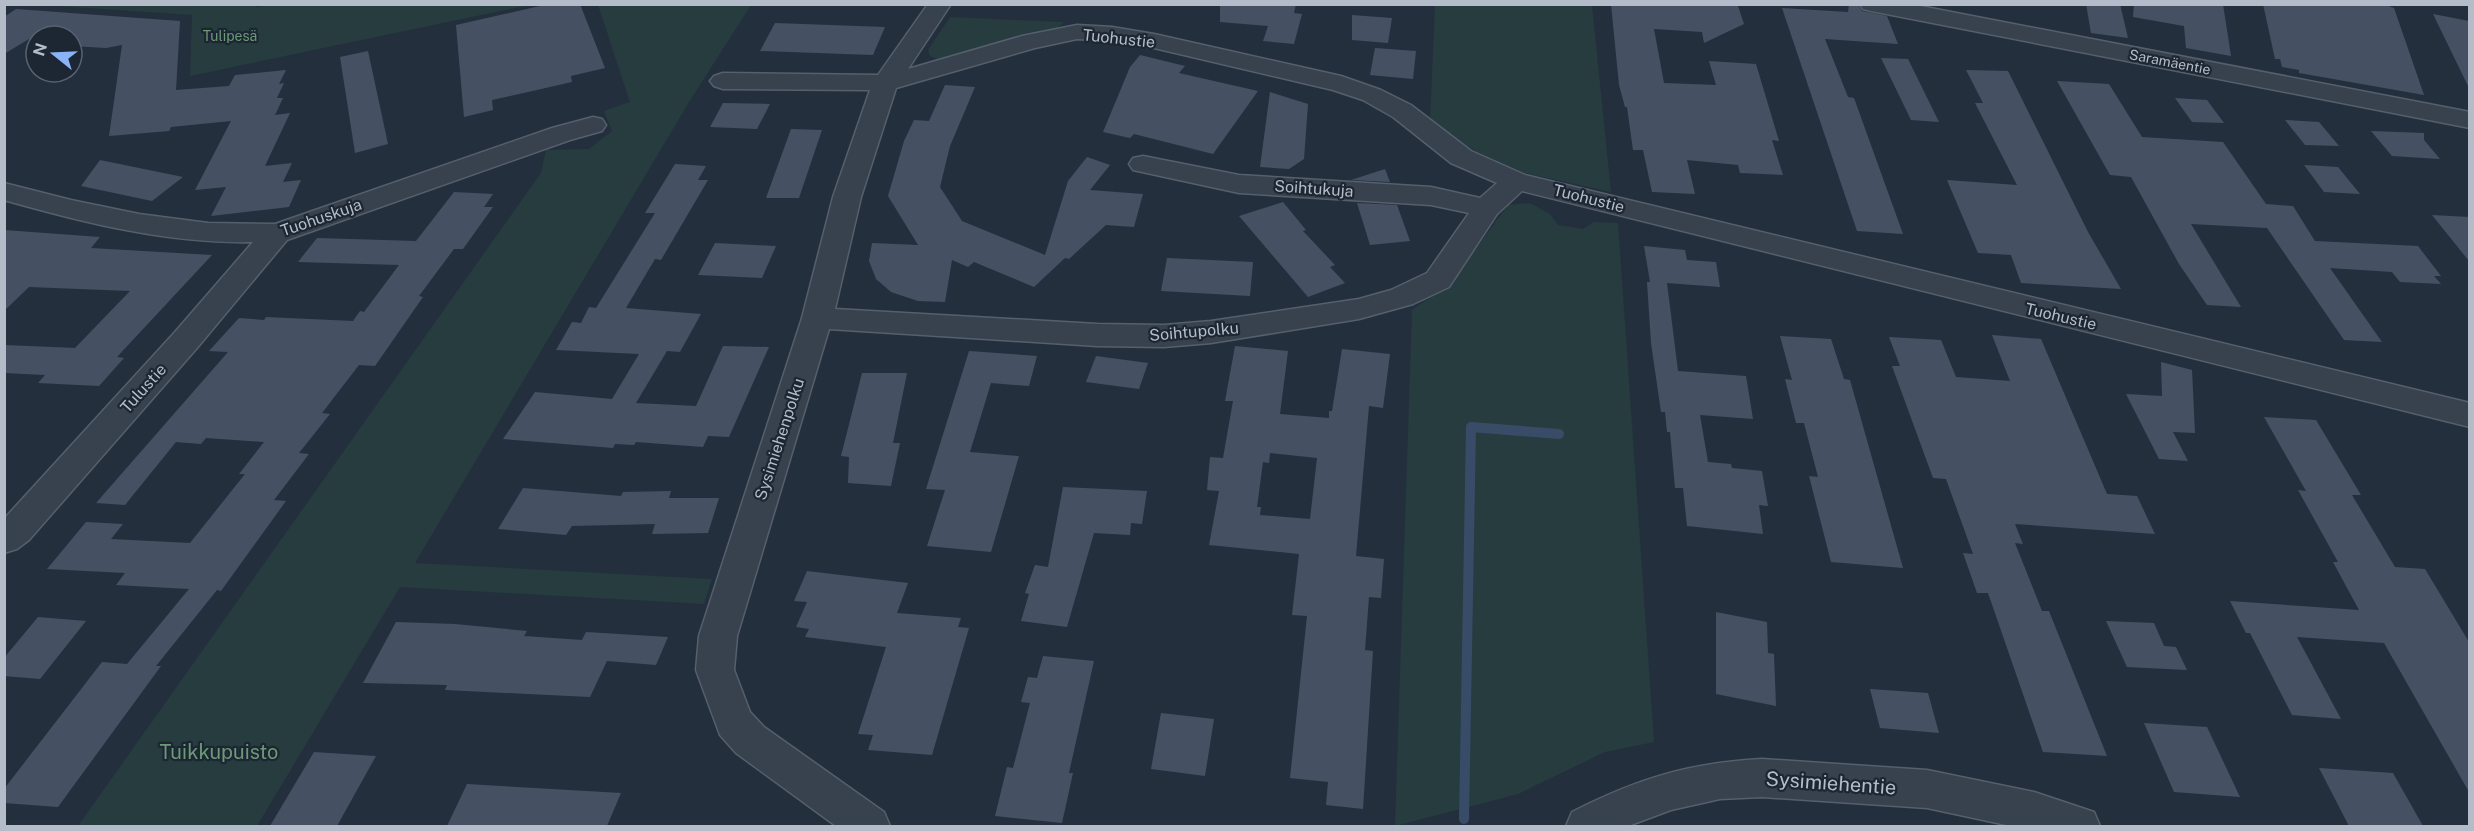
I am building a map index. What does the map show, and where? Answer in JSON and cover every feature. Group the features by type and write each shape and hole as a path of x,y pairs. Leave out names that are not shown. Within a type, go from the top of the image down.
{"street":[{"name":"Sysimiehenpolku","path":"869,826 750,740 734,722 715,670 718,636 817,318 848,197 885,83 940,4"},
{"name":"Saramäentie","path":"1871,4 2469,120"},
{"name":"Tuohustie","path":"723,81 885,83 1031,41 1077,32 1112,34 1154,41 1341,84 1372,95 1402,111 1461,157 1516,181 2469,415"},
{"name":"Tuohuskuja","path":"4,190 44,203 106,217 179,228 247,234 277,233 561,134 593,125"},
{"name":"Soihtukuja","path":"1143,164 1239,184 1431,196 1486,208"},
{"name":"Soihtupolku","path":"817,318 1097,335 1164,336 1211,332 1359,309 1402,297 1438,280 1486,208 1516,181"},
{"name":"Tulustie","path":"4,539 15,530 186,340 277,233"},
{"name":"Sysimiehentie","path":"1587,826 1630,804 1671,791 1720,780 1762,778 1927,789 2034,812 2079,826"}],"green space":[{"name":"Tulipesä","path":"278,4 529,5 190,76 192,15 44,5 256,5 256,7"},
{"name":"Tuikkupuisto","path":"598,5 751,5 689,102 415,563 712,579 704,604 400,587 257,826 78,826 541,173 546,150 589,149 612,131 604,111 630,102"},
{"path":"1435,5 1592,5 1611,192 1502,168 1430,122"},
{"path":"950,17 1064,22 1057,28 940,60 930,56 928,50"},
{"path":"1530,203 1550,214 1558,225 1583,229 1594,222 1618,223 1654,742 1605,752 1518,794 1395,826 1412,310 1441,290 1478,246 1508,205"}],"building":[{"path":"549,4 580,4 605,68 571,76 572,82 492,100 493,110 464,117 456,25"},
{"path":"1220,4 1296,4 1294,13 1302,14 1294,44 1263,41 1268,26 1220,22"},
{"path":"1611,4 1738,6 1744,24 1704,43 1702,32 1654,29 1664,83 1716,85 1709,61 1756,64 1779,141 1772,140 1783,175 1740,173 1738,165 1687,160 1695,194 1652,192 1643,150 1633,150 1627,107 1625,107 1619,85"},
{"path":"1849,4 1858,4 1862,11 1887,16 1898,44 1825,39 1848,97 1854,98 1903,234 1857,231 1782,8 1848,12"},
{"path":"2086,4 2120,4 2128,38 2091,33"},
{"path":"2134,4 2223,4 2231,56 2186,48 2184,26 2133,17"},
{"path":"2263,4 2383,4 2394,8 2424,95 2299,73 2299,70 2282,67 2280,59 2275,59"},
{"path":"16,9 180,21 176,90 229,86 235,75 286,70 279,84 284,83 277,98 283,98 275,115 290,113 265,166 292,163 283,182 301,180 289,207 211,216 226,187 195,190 231,121 171,127 169,131 109,136 122,45 106,48 84,47 84,24 24,24 24,42 4,54 4,17"},
{"path":"2433,14 2469,21 2469,88"},
{"path":"1352,15 1392,18 1388,43 1352,40"},
{"path":"775,23 885,27 873,55 760,51"},
{"path":"1375,48 1416,51 1413,79 1370,75"},
{"path":"368,51 388,144 355,153 340,57"},
{"path":"1140,55 1185,66 1179,73 1258,91 1213,154 1134,134 1130,138 1103,132 1130,67"},
{"path":"1881,58 1908,59 1939,122 1911,120"},
{"path":"1966,70 2008,71 2088,232 2121,289 2021,283 2011,255 1978,253 1947,180 2017,185 1975,103 1983,103"},
{"path":"2057,81 2109,84 2142,137 2223,142 2266,204 2293,206 2315,241 2418,246 2441,276 2434,276 2441,284 2400,282 2392,272 2330,268 2382,342 2344,340 2267,228 2191,224 2241,307 2207,305 2179,264 2131,177 2110,175"},
{"path":"945,85 975,87 950,146 940,187 962,221 1045,255 1068,181 1087,157 1110,165 1090,190 1143,194 1134,227 1106,225 1034,287 974,262 968,267 952,260 945,302 918,301 891,292 876,279 869,261 872,243 918,245 888,196 904,141 914,120 929,121"},
{"path":"1270,92 1308,104 1304,159 1289,169 1260,167"},
{"path":"2175,98 2207,100 2224,123 2192,122"},
{"path":"723,103 770,104 757,129 710,127"},
{"path":"2285,120 2319,122 2339,146 2305,145"},
{"path":"791,129 822,130 799,198 766,198"},
{"path":"2371,131 2424,133 2424,140 2440,159 2392,156"},
{"path":"100,160 183,177 152,201 81,186"},
{"path":"675,164 706,166 698,180 708,180 661,260 655,259 626,308 701,314 680,352 667,351 636,403 696,406 723,346 769,347 729,437 708,436 703,447 636,442 634,445 615,444 613,448 503,439 535,392 612,399 639,354 556,350 572,322 581,323 589,307 596,308 655,213 645,213"},
{"path":"2304,165 2338,167 2360,194 2324,192"},
{"path":"1385,169 1390,182 1351,180"},
{"path":"454,192 493,194 484,207 493,207 463,249 454,249 419,296 423,297 375,366 359,365 322,413 330,414 299,453 309,454 274,500 286,501 221,591 217,590 156,666 161,666 58,807 4,803 4,789 102,662 127,664 189,589 116,585 125,573 47,569 86,522 123,524 111,539 190,543 245,474 239,474 264,442 206,438 201,444 176,442 125,505 96,503 228,352 209,351 239,318 353,321 360,311 364,312 399,265 298,262 317,238 416,241"},
{"path":"1283,202 1306,230 1303,231 1335,265 1330,267 1345,283 1308,297 1239,216"},
{"path":"1357,203 1397,205 1410,241 1370,245"},
{"path":"2432,215 2469,217 2469,261"},
{"path":"4,230 100,237 91,248 212,255 117,357 124,358 99,386 38,383 45,375 4,373 4,345 75,348 130,291 29,287 4,311"},
{"path":"715,243 776,246 762,278 698,275"},
{"path":"1644,246 1685,250 1687,260 1716,262 1720,287 1667,283 1678,371 1746,376 1753,419 1700,415 1708,462 1731,464 1732,468 1762,471 1768,506 1759,505 1763,534 1687,526 1683,488 1675,488 1670,432 1667,432 1665,412 1661,412 1651,343 1647,282 1650,282"},
{"path":"1167,258 1253,262 1250,296 1161,291"},
{"path":"1992,335 2041,339 2107,494 2137,496 2155,534 2015,524 2023,544 2015,543 2042,611 2049,611 2107,756 2043,752 1988,593 1977,593 1963,553 1973,554 1946,479 1933,478 1892,366 1900,366 1889,337 1941,340 1956,377 2010,381"},
{"path":"1780,336 1831,339 1844,379 1850,380 1903,568 1831,562 1809,476 1818,477 1804,423 1796,423 1785,379 1792,380"},
{"path":"1235,346 1288,351 1280,414 1329,418 1342,349 1390,354 1383,408 1369,406 1356,556 1384,559 1381,598 1369,597 1365,650 1373,651 1363,809 1326,805 1328,782 1290,778 1307,616 1292,615 1299,554 1209,545 1219,491 1207,490 1210,457 1223,458 1233,401 1225,401","holes":["1270,453 1317,458 1310,519 1260,515 1261,507 1257,507 1263,462 1269,463"]},
{"path":"969,351 1037,356 1029,386 991,383 970,452 1019,456 991,552 927,546 945,490 926,489"},
{"path":"1096,356 1148,363 1139,389 1086,382"},
{"path":"2161,362 2192,370 2195,433 2173,432 2188,461 2159,459 2126,394 2162,396"},
{"path":"862,373 907,373 893,443 900,443 891,486 848,483 849,457 841,456"},
{"path":"2264,417 2316,420 2361,495 2352,495 2395,567 2425,569 2469,642 2469,792 2384,643 2297,637 2341,719 2292,715 2250,633 2246,633 2230,601 2359,610 2333,562 2338,562 2298,490 2306,491"},
{"path":"1063,487 1147,491 1142,524 1131,523 1130,535 1094,533 1067,627 1021,621 1029,594 1025,593 1035,565 1048,567"},
{"path":"523,488 621,496 623,492 671,491 669,498 719,498 708,533 652,534 655,524 572,526 566,535 498,529"},
{"path":"807,571 908,583 897,613 961,618 958,627 969,628 932,755 868,750 873,735 858,734 886,647 805,637 809,629 796,627 807,602 794,601"},
{"path":"1716,612 1767,622 1768,653 1774,654 1776,706 1716,694"},
{"path":"38,617 86,621 40,679 4,676 4,658"},
{"path":"2106,621 2154,623 2164,646 2176,647 2187,670 2127,667"},
{"path":"396,622 455,624 527,631 524,636 582,640 586,632 668,637 656,665 607,661 590,697 445,690 447,685 363,683"},
{"path":"1043,656 1094,661 1069,773 1073,773 1062,823 995,816 1007,767 1013,768 1030,703 1021,702 1028,677 1037,678"},
{"path":"1870,689 1928,693 1939,733 1880,728"},
{"path":"1161,713 1214,719 1205,776 1151,769"},
{"path":"2144,723 2207,727 2240,797 2174,792"},
{"path":"314,752 376,756 337,826 270,826"},
{"path":"2319,768 2393,773 2423,826 2349,826"},
{"path":"467,784 621,793 607,826 447,826"}],"waterway":[{"path":"1464,819 1471,427 1559,434"}]}
